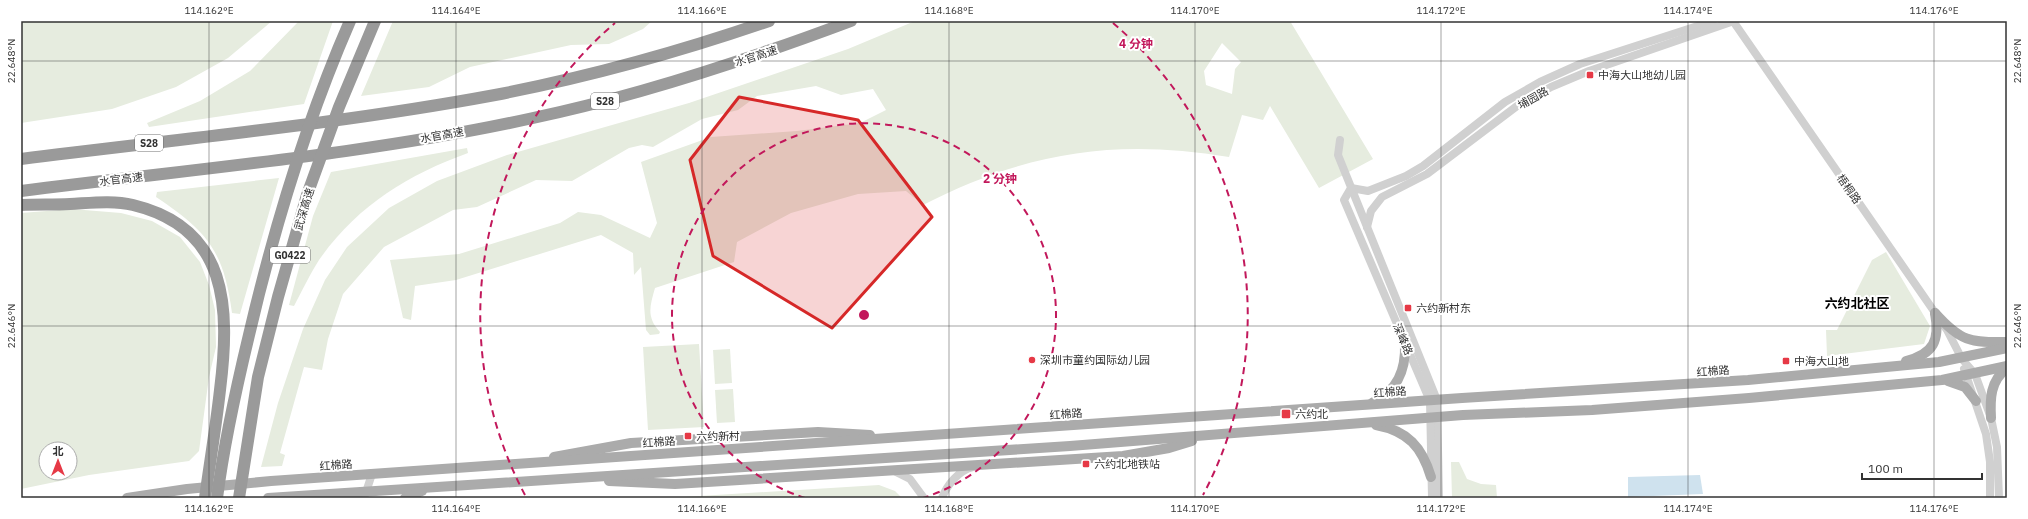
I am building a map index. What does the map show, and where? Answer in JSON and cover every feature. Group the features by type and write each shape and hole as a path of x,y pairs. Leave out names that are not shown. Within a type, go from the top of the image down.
{"highway":[{"name":"武深高速","path":"217,498 224,446 258,293 281,211 315,109 350,21"},
{"name":"武深高速","path":"239,498 258,377 307,195 340,107 375,21"},
{"name":"S28","path":"21,159 278,128 495,95 576,78 692,47 769,21"},
{"name":"水官高速","path":"21,191 351,150 531,119 614,99 772,51 851,21"},
{"path":"21,204 104,202 131,204 155,211 173,221 190,233 204,250 213,266 222,291 225,340 216,423 205,498"}],"main road":[{"path":"1934,313 1962,338 1983,343 2007,342"},
{"path":"1872,369 1909,360 1925,354 1936,340 1937,327 1934,313"},
{"path":"1367,405 1380,399 1398,383 1403,372 1406,358 1406,343"},
{"name":"红棉路","path":"127,498 187,489 271,481 1434,400 1622,389 1872,369 1962,359 2007,348"},
{"path":"268,498 321,494 369,495 432,487 1070,446 1434,418 1592,410 1942,380 2007,367"},
{"path":"1991,418 1991,392 1995,382 2007,367"},
{"path":"1942,380 1950,381 1965,388 1976,401"},
{"path":"1358,424 1378,425 1389,428 1408,438 1419,448 1426,460 1431,477"},
{"path":"567,479 675,484 1146,453 1212,435"},
{"path":"405,498 432,487"},
{"path":"321,494 333,498"}],"street":[{"name":"埔园路","path":"1351,188 1368,191 1406,176 1423,166 1505,102 1540,82 1599,58 1713,21"},
{"name":"埔园路","path":"1367,227 1371,211 1382,197 1427,174 1518,106 1589,71 1734,21"},
{"name":"梧桐路","path":"1734,21 1947,330 1991,418 1998,447 1999,498"},
{"name":"深峰路","path":"1340,140 1338,155 1434,400 1431,477 1432,498"},
{"name":"深峰路","path":"1351,188 1344,200 1406,343 1434,400"},
{"name":"梧桐路","path":"1970,375 1976,401 1983,420 1989,448 1990,498"},
{"name":"深峰路","path":"1434,418 1439,498"},
{"path":"942,498 950,483 959,474 969,468 982,464"},
{"path":"891,470 901,473 910,479 924,498"},
{"path":"369,495 372,474"}],"highlighted area":[{"path":"739,97 858,120 932,217 832,328 713,256 690,160"}],"shaded area":[{"path":"21,21 272,21 228,58 176,87 112,109 21,123"},
{"path":"299,21 333,21 304,104 149,127 147,123 200,101 250,71"},
{"path":"393,21 652,21 643,29 609,44 571,45 470,67 429,87 361,96"},
{"path":"915,21 1290,21 1373,159 1319,188 1270,106 1263,120 1242,115 1229,157 1187,151 1148,149 1109,150 1072,154 998,172 923,205 906,191 858,194 791,213 737,242 734,262 655,288 650,311 653,321 660,332 659,334 650,335 646,330 641,267 634,275 633,253 601,235 456,280 415,286 411,320 403,318 390,260 459,254 560,223 578,212 601,215 650,238 657,223 641,162 711,137 797,131 860,123 886,110 873,89 841,95 816,86 757,96 738,110 702,119 653,147 642,145 629,148 572,181 536,180 477,207 453,210 384,247 343,294 328,339 322,370 304,367 280,453 285,455 282,466 261,467 278,403 303,329 325,280 347,247 389,208 437,181 507,155 689,103 848,49","holes":["1222,43 1241,62 1235,69 1232,94 1206,85 1204,71"]},
{"path":"467,148 468,153 424,171 385,194 367,208 334,241 319,260 294,306 289,305 313,216 331,172"},
{"path":"279,178 240,314 232,313 229,292 224,274 218,258 210,244 188,221 156,197 157,192"},
{"path":"72,209 121,213 152,221 180,237 200,262 209,285 215,310 216,347 209,377 199,451 189,461 78,477 78,441 38,441 38,481 60,481 21,489 21,213"},
{"path":"1886,252 1930,326 1924,344 1827,356 1826,330 1837,330 1872,260"},
{"path":"699,344 704,427 648,430 643,347"},
{"path":"730,349 732,383 715,384 713,350"},
{"path":"733,389 735,422 717,423 715,390"},
{"path":"1451,462 1459,462 1467,479 1481,484 1496,485 1497,498 1452,498"},
{"path":"879,485 895,491 902,498 667,498"}],"water":[{"path":"1700,475 1703,494 1628,497 1628,477"}],"place":[{"name":"中海大山地幼儿园","path":"1590,75"},
{"name":"六约新村东","path":"1408,308"},
{"name":"深圳市童约国际幼儿园","path":"1032,360"},
{"name":"中海大山地","path":"1786,361"},
{"name":"六约北","path":"1286,414"},
{"name":"六约新村","path":"688,436"},
{"name":"六约北地铁站","path":"1086,464"}],"district":[{"name":"六约北社区","path":"1857,303"}]}
